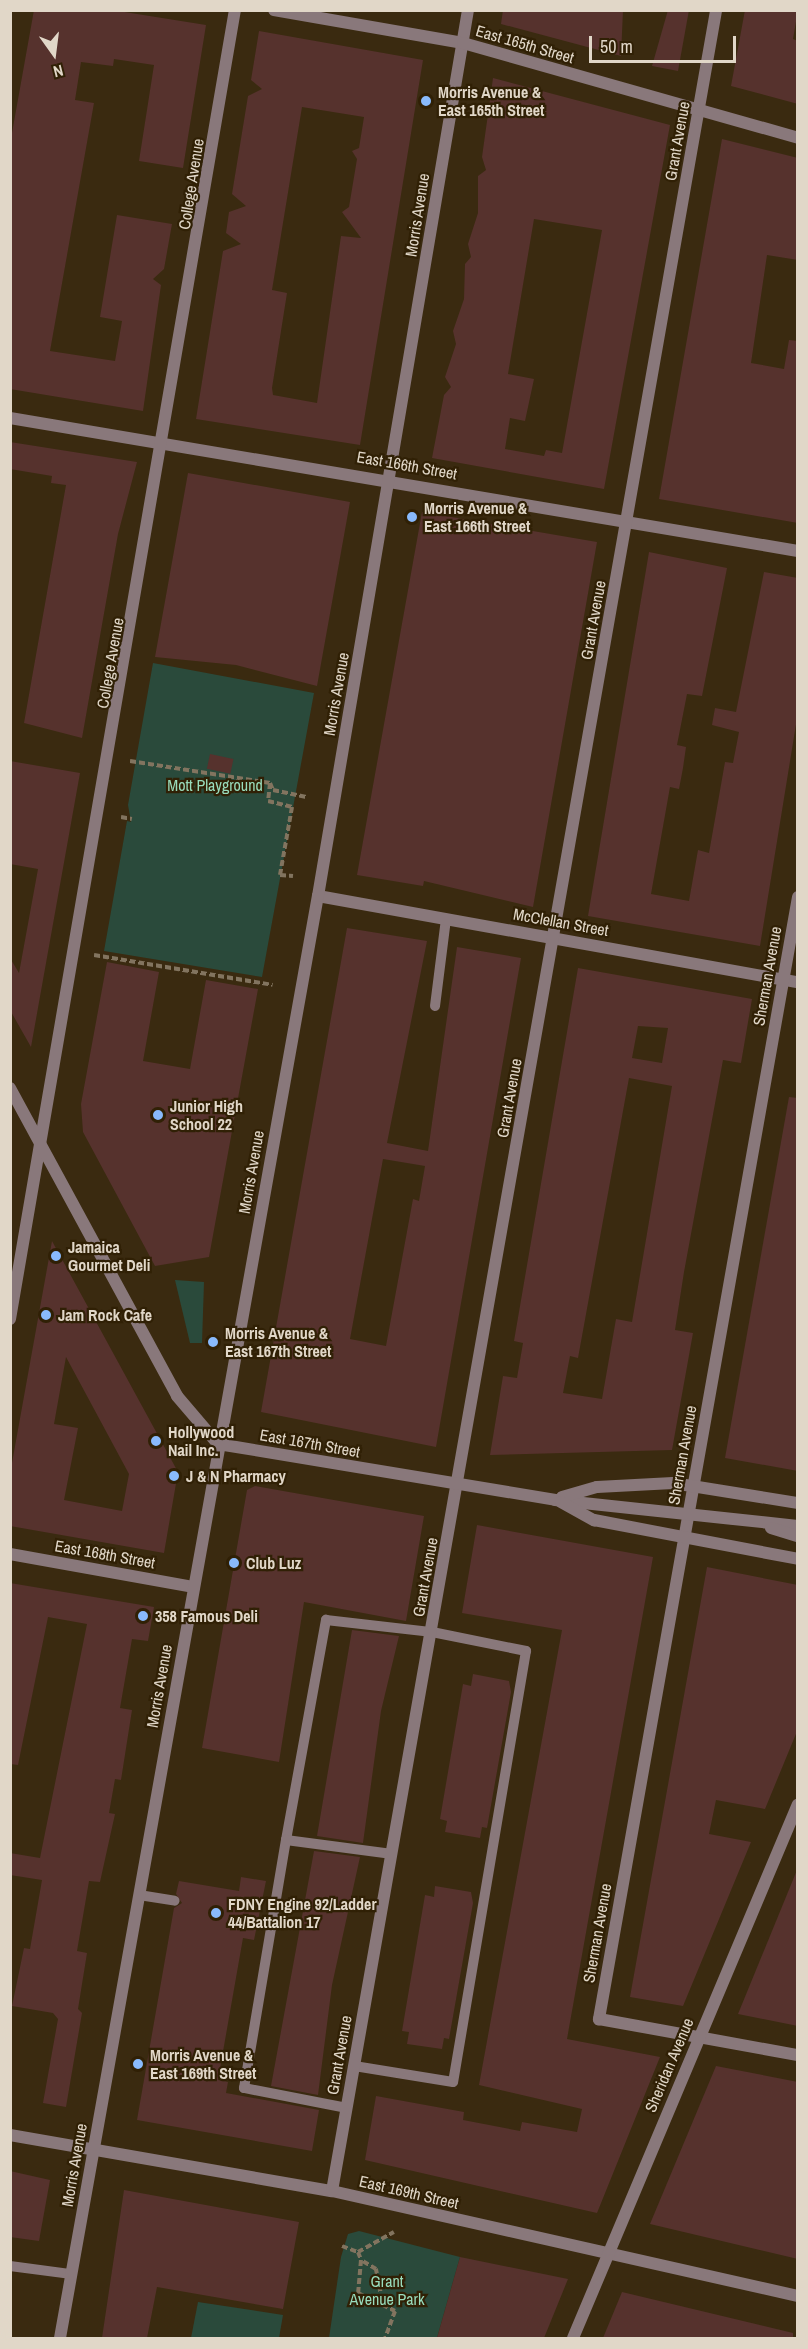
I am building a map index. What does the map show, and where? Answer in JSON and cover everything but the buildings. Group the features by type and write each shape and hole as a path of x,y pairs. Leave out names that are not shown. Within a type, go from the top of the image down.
{"street":[{"name":"College Avenue","path":"10,1319 165,442 236,10"},
{"name":"East 165th Street","path":"274,10 463,43 798,138"},
{"name":"Morris Avenue","path":"60,2338 218,1444 318,896 468,10"},
{"name":"Grant Avenue","path":"332,2192 628,521 716,10"},
{"name":"East 166th Street","path":"10,418 390,479 798,551"},
{"name":"McClellan Street","path":"318,896 798,982"},
{"name":"Sherman Avenue","path":"699,2037 599,2019 798,897"},
{"path":"10,1088 177,1396 218,1444"},
{"name":"East 167th Street","path":"218,1444 555,1500 798,1526"},
{"name":"East 167th Street","path":"555,1500 597,1487 694,1484 798,1503"},
{"name":"East 167th Street","path":"555,1500 594,1520 798,1559"},
{"name":"East 167th Street","path":"756,1523 798,1536"},
{"name":"East 168th Street","path":"10,1554 194,1587"},
{"name":"Sheridan Avenue","path":"573,2338 798,1804"},
{"path":"699,2037 798,2055"},
{"name":"East 169th Street","path":"10,2135 332,2192 798,2296"}],"lane":[{"path":"435,1006 446,919"},
{"path":"346,2108 244,2088 326,1620 432,1632 526,1652 453,2082 354,2066"},
{"path":"286,1840 392,1854"},
{"path":"139,1895 175,1901"},
{"path":"10,2266 71,2274"}],"path":[{"path":"130,761 270,783"},
{"path":"270,783 273,790 306,797"},
{"path":"270,783 268,801 292,807 280,875 293,876"},
{"path":"121,817 132,819"},
{"path":"94,956 273,985"},
{"path":"358,2252 394,2232"},
{"path":"342,2246 358,2252 361,2260 358,2292 366,2300 382,2300 395,2310 385,2338"},
{"path":"361,2260 376,2269 382,2300"}],"green space":[{"name":"Mott Playground","path":"153,663 314,693 262,977 104,951 127,821 131,822 128,805"},
{"path":"175,1280 204,1282 202,1343 190,1343"},
{"name":"Grant Avenue Park","path":"359,2231 460,2257 437,2338 329,2338 341,2257 348,2234"},
{"path":"198,2302 283,2315 279,2338 191,2338"}],"place":[{"name":"Morris Avenue & East 165th Street","path":"426,101"},
{"name":"Morris Avenue & East 166th Street","path":"412,517"},
{"name":"Junior High School 22","path":"158,1115"},
{"name":"Jamaica Gourmet Deli","path":"56,1256"},
{"name":"Jam Rock Cafe","path":"46,1315"},
{"name":"Morris Avenue & East 167th Street","path":"213,1342"},
{"name":"Hollywood Nail Inc.","path":"156,1441"},
{"name":"J & N Pharmacy","path":"174,1476"},
{"name":"Club Luz","path":"234,1563"},
{"name":"358 Famous Deli","path":"143,1616"},
{"name":"FDNY Engine 92/Ladder 44/Battalion 17","path":"216,1913"},
{"name":"Morris Avenue & East 169th Street","path":"138,2064"}]}
